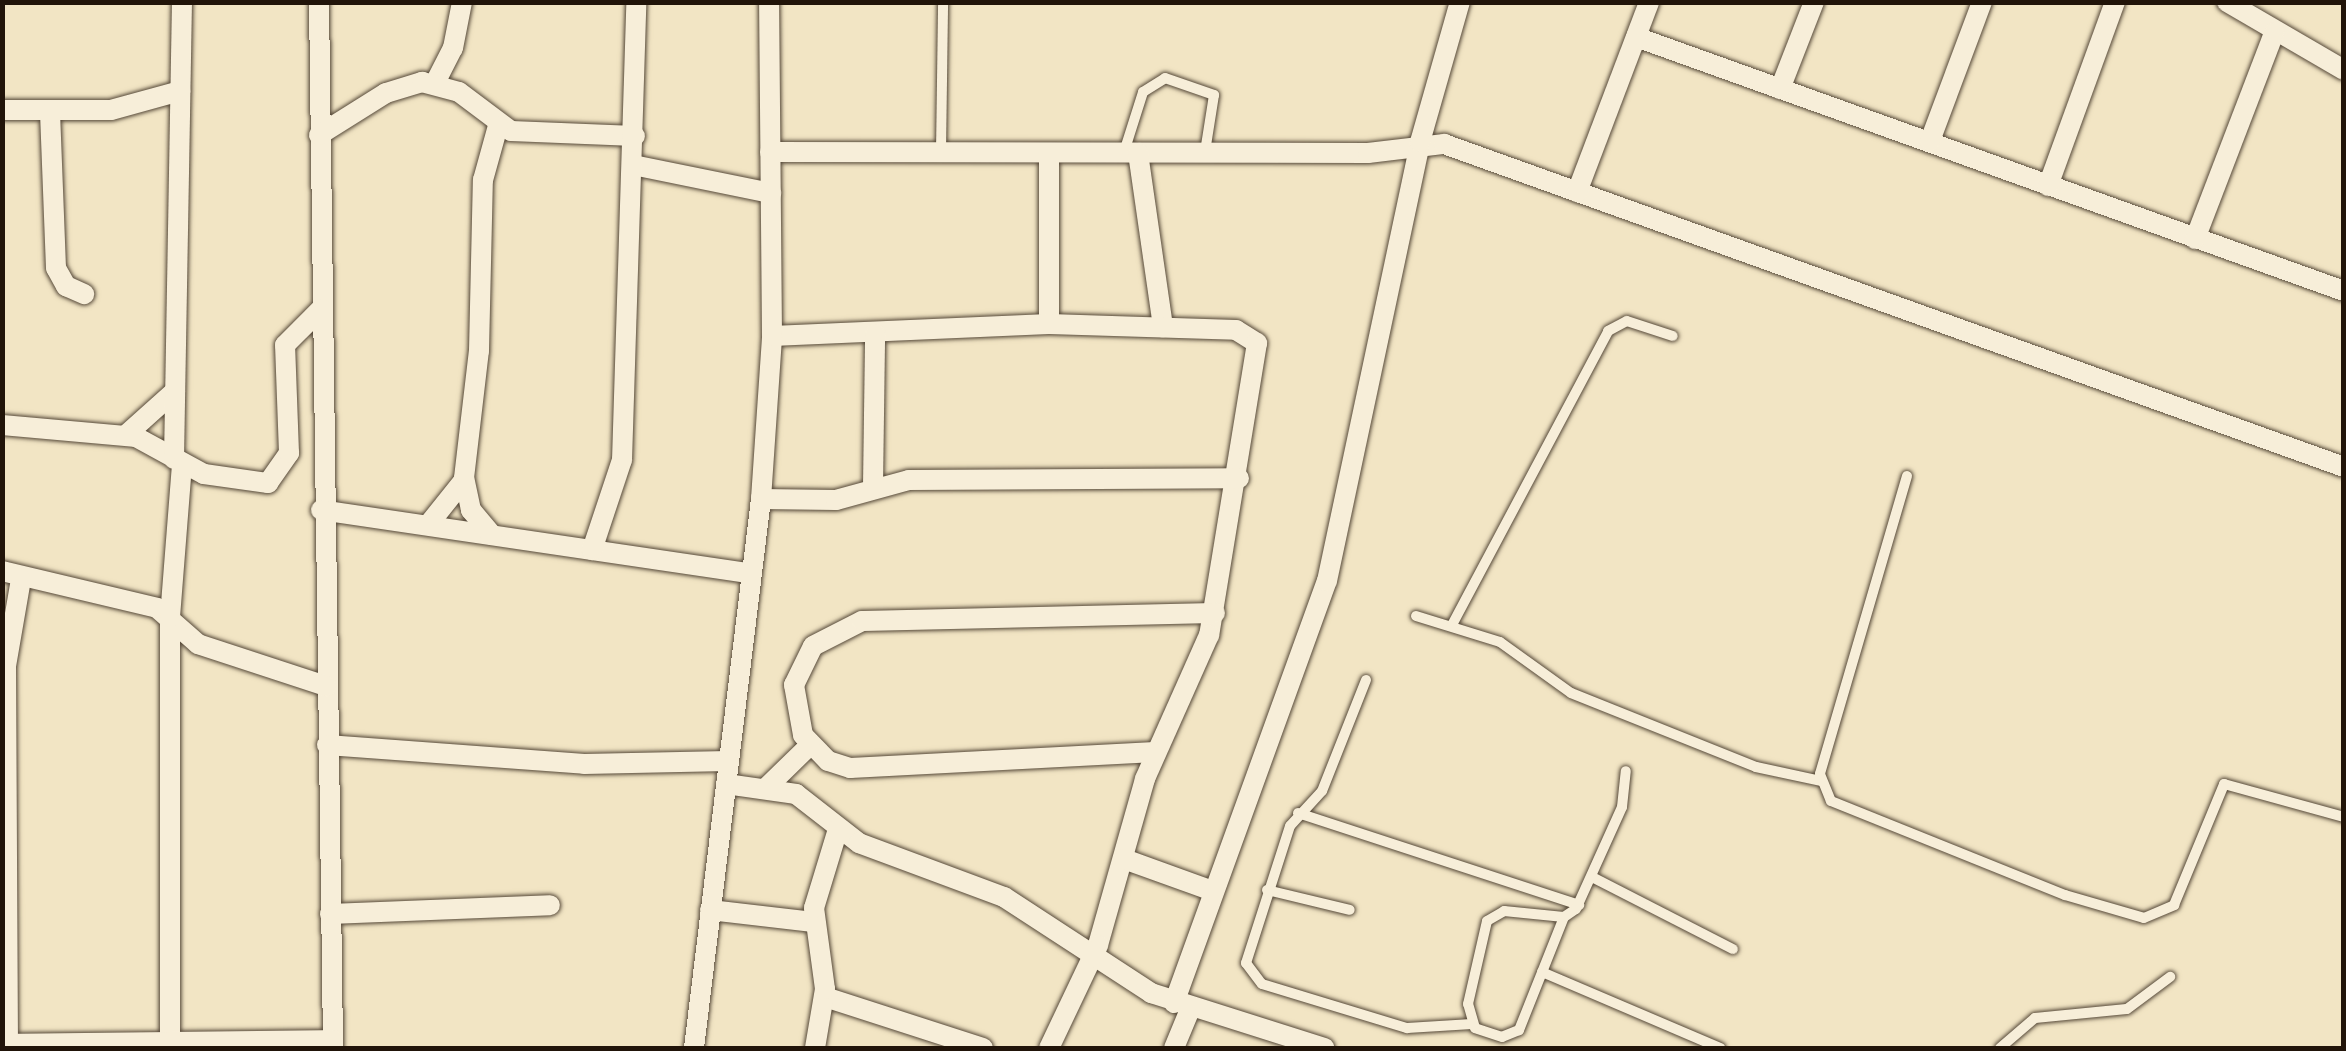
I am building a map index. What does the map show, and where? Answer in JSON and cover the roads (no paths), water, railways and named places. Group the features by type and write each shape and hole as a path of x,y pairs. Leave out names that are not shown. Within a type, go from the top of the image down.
{"street":[{"path":"170,1042 170,617 178,461 182,2"},
{"path":"318,2 321,510 326,686 333,1044 170,1042 8,1046 6,666 12,575 170,617 198,644 326,686"},
{"path":"435,83 454,48 462,2"},
{"path":"592,550 622,460 635,136 636,2"},
{"path":"694,1048 761,500 772,336 769,2"},
{"path":"1174,1048 1210,890 1327,581 1420,142 1460,2"},
{"path":"1577,192 1649,2"},
{"path":"1780,90 1814,2"},
{"path":"1930,141 1982,2"},
{"path":"2048,186 2114,2"},
{"path":"2226,2 2344,70"},
{"path":"2194,239 2274,33"},
{"path":"1636,38 2343,289"},
{"path":"319,135 397,87 435,83 459,92 498,126 635,136"},
{"path":"2,110 111,110 180,91"},
{"path":"50,112 56,268 66,286 84,294"},
{"path":"492,535 471,510 464,478 479,351 482,180 498,126"},
{"path":"770,152 1379,153 1420,142 1452,146 2344,467"},
{"path":"1131,153 1163,327"},
{"path":"1049,154 1049,324"},
{"path":"633,165 771,193"},
{"path":"2,425 126,435 178,461 254,485 281,474 289,452 284,344 320,309"},
{"path":"772,336 1049,324 1236,330 1257,344 1215,612 1155,752 1092,960 1049,1048"},
{"path":"872,486 875,334"},
{"path":"126,435 176,392"},
{"path":"428,525 464,478"},
{"path":"761,500 825,502 872,486 1239,478"},
{"path":"321,510 750,573"},
{"path":"1155,752 872,770 839,766 810,745 796,713 798,671 823,637 848,624 1215,612"},
{"path":"327,745 584,764 728,761"},
{"path":"767,787 810,745"},
{"path":"726,784 767,787 804,799 838,829 1004,896 1092,960 1182,1005 1324,1048"},
{"path":"815,1048 825,998 813,922 838,829"},
{"path":"1124,859 1210,890"},
{"path":"330,914 550,905"},
{"path":"710,910 813,922"},
{"path":"825,998 983,1048"}],"lane":[{"path":"941,153 943,2"},
{"path":"1131,153 1143,92 1166,78 1214,95 1204,153"},
{"path":"1452,625 1608,331 1627,321 1674,336"},
{"path":"1907,476 1821,781 1831,801 1854,814 2144,918 2174,905 2224,784 2344,817"},
{"path":"1416,616 1500,642 1571,694 1756,767 1821,781"},
{"path":"1366,680 1322,791 1298,813 1267,890 1245,956 1256,980 1416,1030 1472,1024 1502,1037 1515,1033 1564,917 1579,905 1594,878 1622,807 1626,770"},
{"path":"1298,813 1579,905"},
{"path":"1594,878 1734,949"},
{"path":"1267,890 1350,910"},
{"path":"1472,1024 1468,1004 1487,922 1510,911 1564,917"},
{"path":"1542,972 1720,1048"},
{"path":"2000,1048 2035,1018 2127,1009 2170,978"}]}
